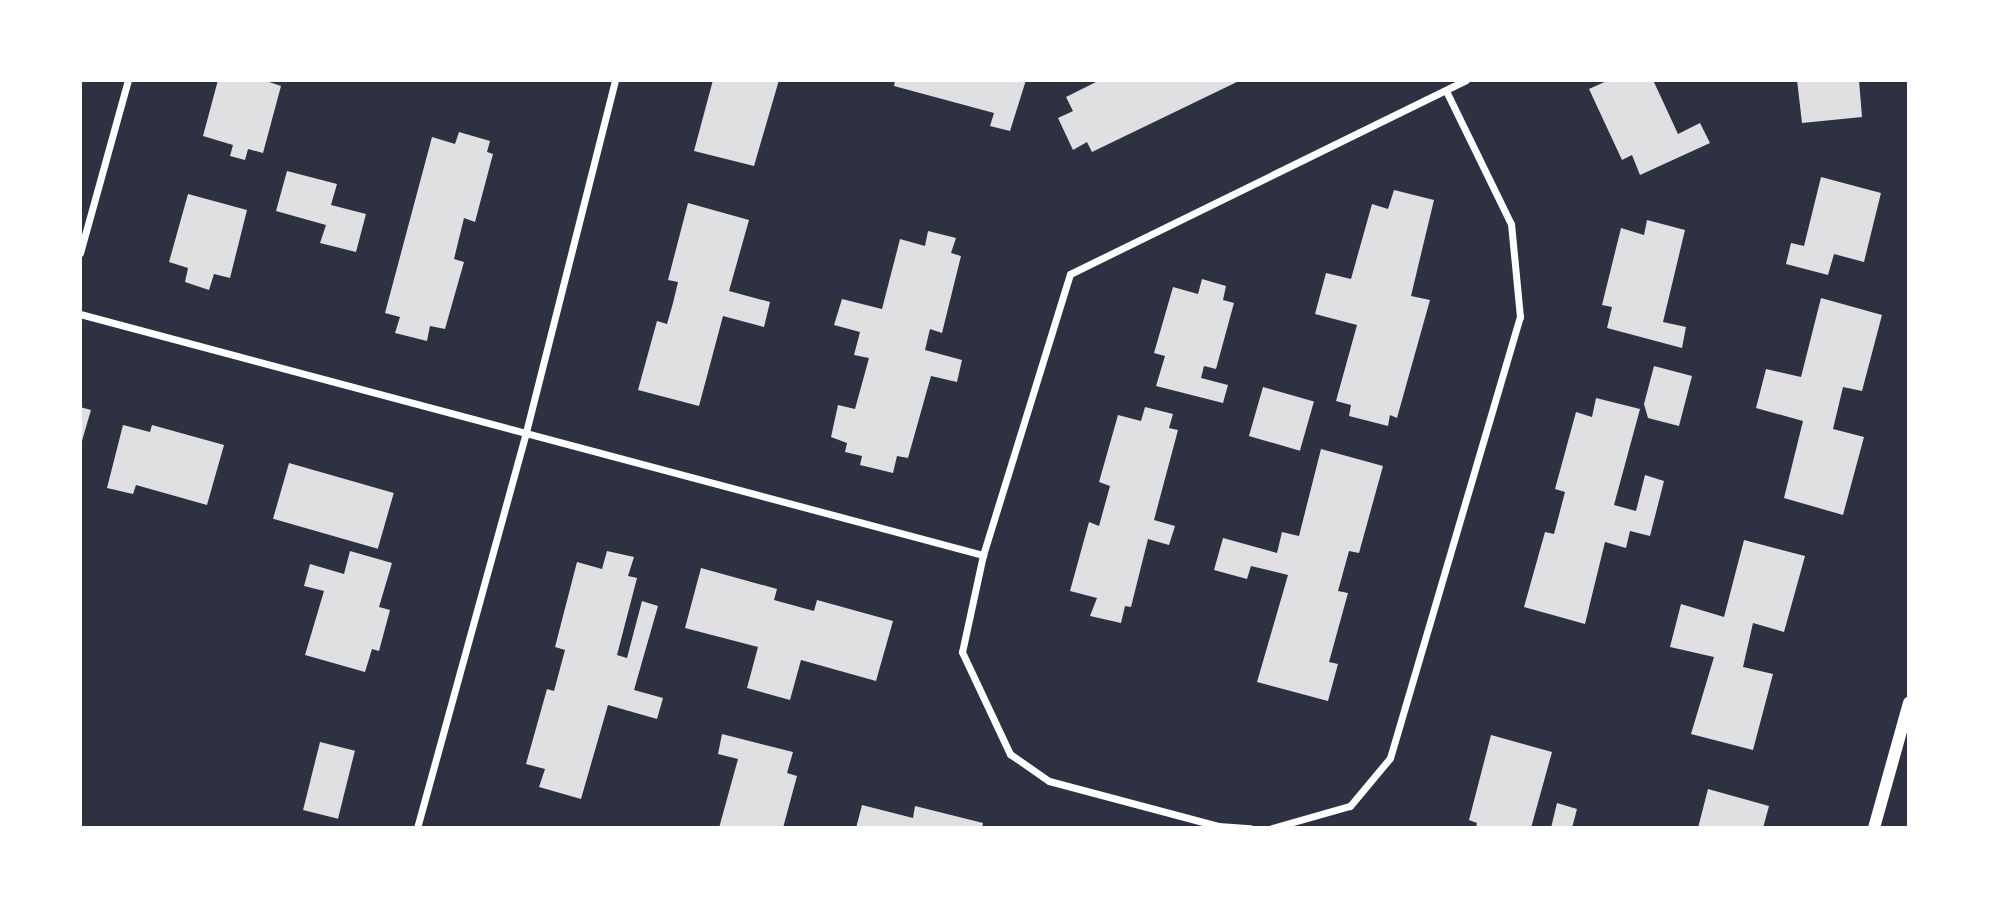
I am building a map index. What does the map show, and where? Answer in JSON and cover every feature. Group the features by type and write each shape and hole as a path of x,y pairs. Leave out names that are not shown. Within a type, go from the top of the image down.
{"street":[{"path":"80,253 128,80"},
{"path":"417,828 526,432 615,80"},
{"path":"1250,828 1218,826 1049,782 1010,754 962,652 983,555 1070,274 1466,80"},
{"path":"1272,828 1350,806 1390,758 1520,317 1511,224 1446,91"},
{"path":"80,314 983,555"},
{"path":"1874,828 1909,703"}],"building":[{"path":"218,80 263,80 281,86 263,153 248,149 245,160 230,156 233,145 203,136"},
{"path":"713,80 779,80 754,166 694,151"},
{"path":"895,80 1026,80 1010,131 990,126 994,113 894,86"},
{"path":"1100,80 1241,80 1092,152 1087,142 1073,150 1058,118 1073,111 1066,97"},
{"path":"1609,80 1653,80 1678,134 1700,123 1710,143 1640,175 1632,155 1622,160 1589,89"},
{"path":"1797,80 1859,80 1862,117 1802,123"},
{"path":"459,132 490,141 487,152 493,154 475,222 464,218 454,259 464,262 445,329 430,326 427,341 395,333 400,317 385,313 432,137 455,144"},
{"path":"287,171 337,184 331,205 366,214 356,252 320,243 326,225 276,211"},
{"path":"1821,177 1881,193 1864,262 1834,254 1828,275 1786,264 1791,243 1804,246"},
{"path":"1394,190 1434,200 1411,296 1430,300 1397,418 1390,415 1388,426 1349,416 1351,405 1336,401 1357,325 1315,314 1326,273 1351,279 1372,204 1388,209"},
{"path":"188,194 247,210 230,278 214,274 209,290 185,282 188,268 169,262"},
{"path":"688,203 749,220 729,291 770,302 764,327 723,316 699,406 638,390 657,321 667,324 673,303 678,282 668,280"},
{"path":"1647,220 1685,230 1663,322 1686,327 1682,348 1607,328 1612,307 1602,305 1621,228 1644,235"},
{"path":"928,231 956,238 951,253 961,256 942,333 930,329 925,350 962,360 957,382 931,376 908,458 897,456 893,473 860,465 862,456 845,452 847,443 831,437 838,405 855,409 869,358 854,355 860,332 834,325 842,299 882,309 900,239 925,246"},
{"path":"1202,279 1226,286 1223,300 1234,303 1216,369 1204,366 1201,378 1228,385 1223,403 1156,386 1165,356 1154,353 1173,287 1198,294"},
{"path":"1821,298 1882,315 1862,391 1843,387 1833,429 1864,437 1843,515 1784,498 1803,421 1756,408 1766,369 1801,377"},
{"path":"1654,366 1692,376 1679,426 1648,418 1644,404"},
{"path":"1263,387 1314,402 1300,451 1249,436"},
{"path":"1596,398 1640,409 1614,505 1636,511 1645,475 1664,481 1650,536 1630,531 1626,548 1605,542 1585,624 1524,607 1545,532 1554,534 1565,492 1555,489 1576,412 1592,417"},
{"path":"80,407 91,410 81,444 80,444"},
{"path":"1145,407 1173,414 1169,428 1178,430 1154,520 1175,526 1169,545 1148,539 1131,607 1125,606 1121,623 1090,616 1097,598 1070,591 1089,522 1099,526 1110,486 1099,482 1118,415 1141,421"},
{"path":"123,425 150,432 152,425 224,445 207,505 136,485 133,494 107,488"},
{"path":"1321,449 1383,466 1359,553 1349,551 1338,591 1348,593 1329,662 1338,664 1328,701 1257,682 1288,575 1251,566 1247,579 1214,570 1223,538 1277,553 1282,532 1299,536"},
{"path":"289,463 394,493 378,549 273,519"},
{"path":"1744,540 1805,556 1784,632 1753,623 1743,667 1773,674 1753,750 1691,734 1714,657 1670,647 1681,604 1724,617"},
{"path":"350,551 392,563 379,607 390,610 379,651 372,649 365,672 305,655 324,591 304,586 310,564 344,574"},
{"path":"607,551 634,557 628,576 637,578 617,655 627,658 642,601 658,606 634,690 663,698 657,719 608,705 581,799 539,787 545,769 526,764 547,689 554,691 565,650 555,647 577,562 602,569"},
{"path":"701,568 777,589 774,600 814,611 817,600 893,621 876,681 801,660 790,700 747,688 758,647 685,628"},
{"path":"722,734 793,752 787,773 797,776 783,828 719,828 738,759 718,754"},
{"path":"1491,735 1552,752 1531,828 1476,828 1477,823 1469,820"},
{"path":"320,742 355,751 338,819 303,810"},
{"path":"1708,789 1769,806 1763,828 1698,828"},
{"path":"1557,803 1577,809 1572,828 1551,828"},
{"path":"862,805 913,818 915,806 983,823 982,828 856,828"}]}
